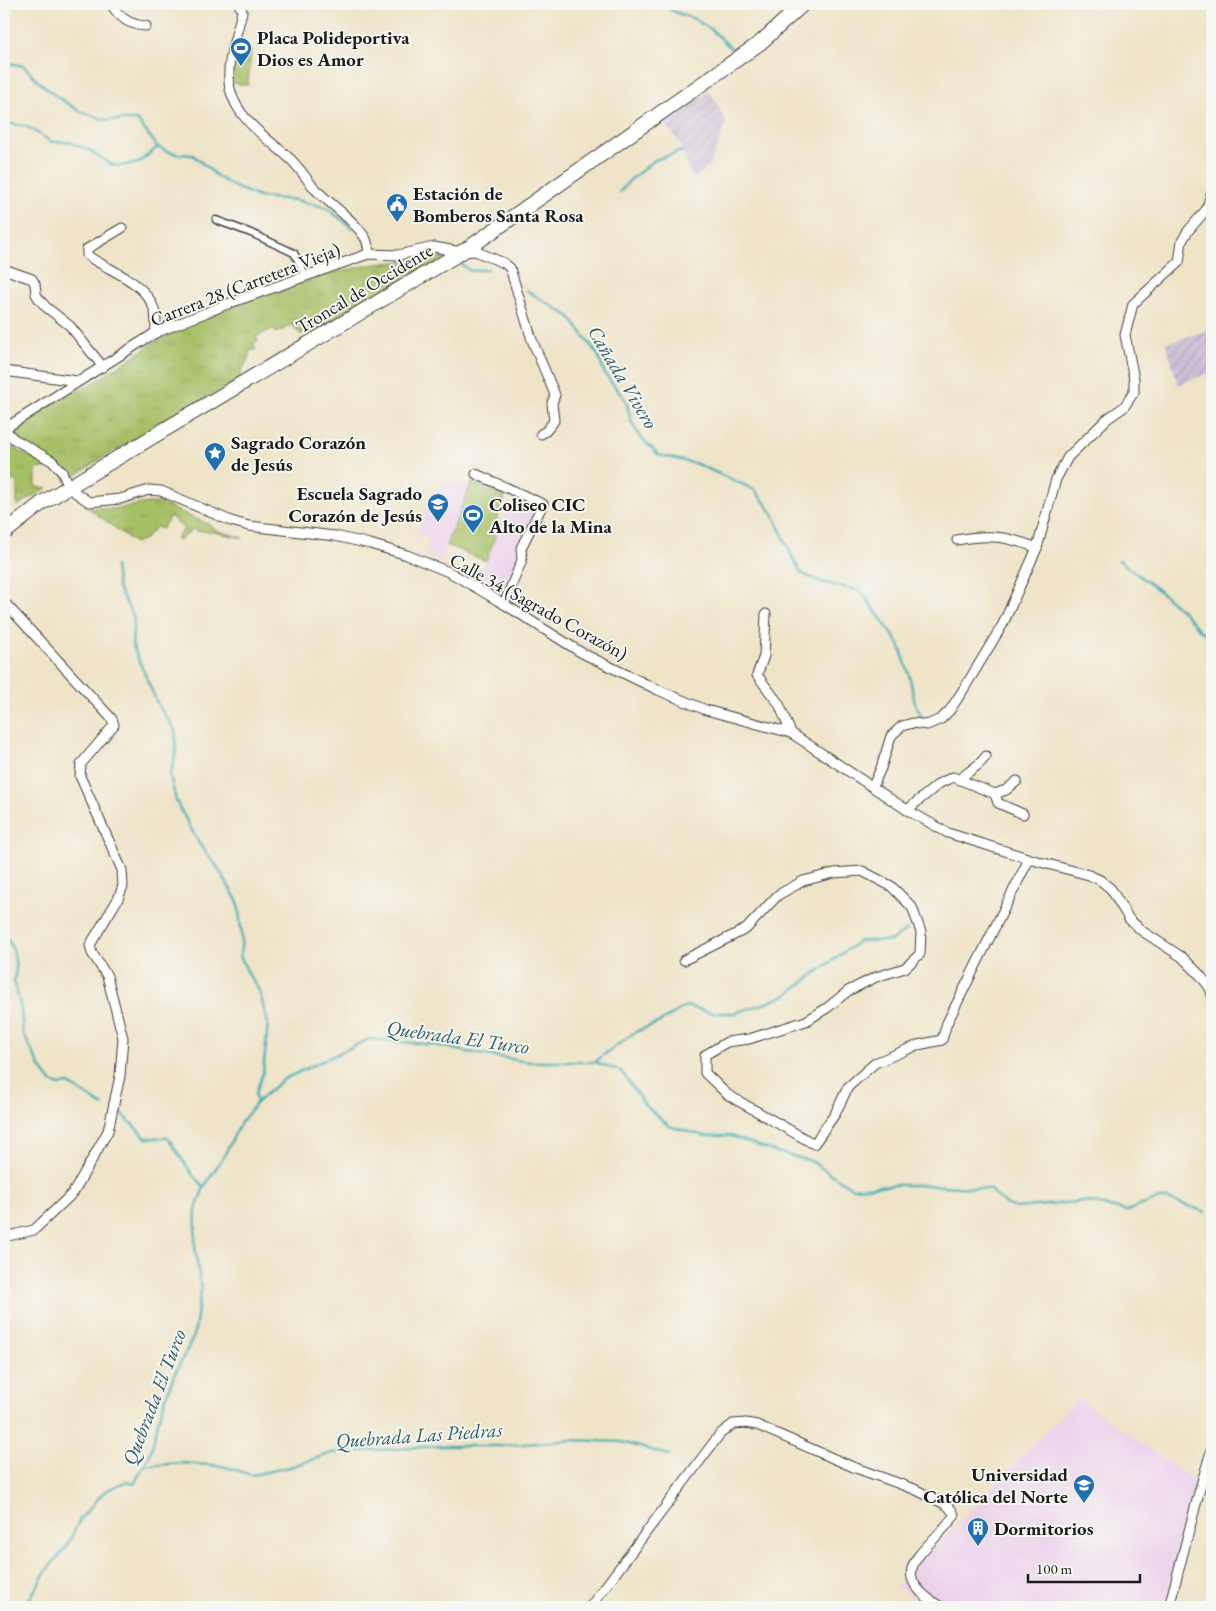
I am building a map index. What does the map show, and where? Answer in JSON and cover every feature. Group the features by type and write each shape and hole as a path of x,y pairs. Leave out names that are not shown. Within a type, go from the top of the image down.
{"main road":[{"name":"Troncal de Occidente","path":"4,533 42,503 461,252 760,43 803,4"}],"street":[{"path":"111,4 126,22 138,26 146,26"},
{"path":"240,4 242,11 230,59 230,88 236,104 246,118 290,158 315,189 364,235 369,246 368,254"},
{"path":"873,786 891,736 902,726 912,723 927,724 941,720 950,710 1003,624 1037,548 1056,479 1068,457 1107,418 1124,407 1134,392 1134,379 1124,335 1133,304 1178,262 1182,241 1206,210 1212,192"},
{"path":"216,220 252,233 294,253 306,276"},
{"path":"122,228 87,249 87,255 132,281 152,302 157,323 155,333"},
{"name":"Carrera 28 (Carretera Vieja)","path":"4,429 76,381 103,367 155,333 368,254 398,255 434,247 461,252 475,251 486,254 510,268 532,340 555,395 552,403 554,420 546,431 541,434"},
{"path":"4,269 32,279 38,299 70,326 103,367"},
{"path":"4,371 76,381"},
{"path":"4,429 14,439 52,461 62,472 68,488"},
{"path":"476,474 543,504 521,548 522,560 504,604"},
{"name":"Calle 34 (Sagrado Corazón)","path":"68,488 89,502 120,499 150,490 162,491 231,521 249,526 335,536 385,547 451,573 582,653 658,690 706,710 759,726 791,733 907,810 948,833 1029,859 1089,875 1100,880 1111,889 1129,919 1142,932 1182,957 1200,975 1210,988 1212,995"},
{"path":"957,540 982,536 998,537 1037,548"},
{"path":"4,602 61,662 112,719 114,724 81,764 80,776 122,870 123,886 118,899 90,944 92,953 107,976 123,1038 120,1076 108,1131 73,1193 34,1230 4,1237"},
{"path":"766,614 764,656 757,675 779,704 791,733"},
{"path":"960,779 983,762 986,756"},
{"path":"907,810 940,783 953,777 995,794 1006,790 1016,781"},
{"path":"995,794 998,803 1023,814"},
{"path":"684,960 746,929 778,896 803,881 834,873 862,872 891,886 912,907 921,932 920,954 905,968 876,977 848,991 827,1008 806,1021 749,1039 727,1042 705,1055 705,1073 728,1095 814,1144 835,1114 848,1087 875,1063 918,1045 942,1040 947,1023 1029,859"},
{"path":"590,1607 720,1434 732,1424 746,1423 757,1425 785,1436 853,1468 914,1489 944,1503 950,1508 954,1516 919,1556 911,1570 911,1578 914,1584 922,1593 941,1607"},
{"path":"1169,1607 1212,1448"}],"shaded area":[{"path":"710,91 726,122 710,165 694,179 687,166 681,145 664,122"},
{"path":"1212,329 1212,372 1178,385 1166,343"},
{"name":"Escuela Sagrado Corazón de Jesús","path":"442,485 470,486 441,562 425,554 431,538 417,533 426,512 433,504"},
{"path":"522,495 536,504 535,511 516,549 516,565 501,597 479,584 486,561 508,508"},
{"name":"Universidad Católica del Norte","path":"1078,1398 1197,1483 1170,1607 932,1607 896,1587"}],"green space":[{"name":"Placa Polideportiva Dios es Amor","path":"234,49 251,51 248,85 231,83"},
{"path":"449,256 317,333 300,334 292,325 276,333 274,328 256,337 258,341 253,344 256,349 248,352 250,355 240,374 241,378 102,458 66,482 62,472 15,437 14,430 62,398 96,381 154,343 192,323 245,302 332,273 369,265"},
{"path":"13,448 50,467 36,469 36,487 47,488 17,506 17,481 4,480 4,450"},
{"name":"Coliseo CIC Alto de la Mina","path":"472,482 505,497 496,522 500,524 486,561 446,545"},
{"path":"147,503 160,503 208,524 216,530 243,538 193,529 179,541 176,538 184,529 170,516 162,529 156,527 145,539 135,543 87,507 116,509"}],"waterway":[{"path":"657,4 692,18 711,29 735,52"},
{"path":"4,62 24,66 56,96 81,112 107,120 137,120 158,147 177,154 193,155 218,177 235,187 259,197 296,200 327,208 352,228"},
{"path":"4,123 26,126 52,142 69,142 89,150 110,164 119,166 138,163 158,147"},
{"path":"620,192 630,180 655,160 682,151"},
{"path":"462,265 470,271 488,269"},
{"name":"Cañada Vivero","path":"526,290 570,317 598,355 605,374 626,401 631,421 640,437 659,455 697,464 755,490 773,514 801,573 821,582 861,591 899,644 909,674 915,704 923,718"},
{"path":"1119,560 1172,601 1201,631 1212,635"},
{"path":"115,566 118,588 134,618 132,644 158,705 175,730 176,752 170,775 176,801 200,845 216,865 238,902 242,938 240,956 259,990 268,1024 263,1073 255,1095 257,1102"},
{"path":"594,1062 635,1032 658,1023 686,1006 713,1013 734,1013 767,1003 786,995 859,941 890,941 907,930"},
{"path":"4,932 14,954 16,969 14,981 21,1009 23,1033 40,1067 51,1082 60,1085 69,1084 103,1106"},
{"name":"Quebrada El Turco","path":"25,1607 46,1571 67,1546 80,1519 105,1491 125,1482 134,1484 150,1455 159,1418 174,1375 194,1336 201,1289 195,1246 196,1209 204,1187 225,1154 240,1124 257,1102 282,1080 369,1039 435,1045 529,1062 594,1062 621,1071 645,1105 669,1126 705,1136 731,1136 773,1151 811,1161 852,1188 927,1185 989,1189 1005,1204 1016,1208 1086,1201 1126,1211 1158,1199 1167,1199 1206,1212"},
{"path":"118,1110 146,1138 168,1138 192,1174 204,1187"},
{"name":"Quebrada Las Piedras","path":"144,1466 182,1463 222,1466 252,1475 290,1467 332,1453 439,1446 502,1446 572,1440 622,1442 669,1455"}],"place":[{"name":"Placa Polideportiva Dios es Amor","path":"241,67"},
{"name":"Estación de Bomberos Santa Rosa","path":"397,223"},
{"name":"Sagrado Corazón de Jesús","path":"215,472"},
{"name":"Escuela Sagrado Corazón de Jesús","path":"438,523"},
{"name":"Coliseo CIC Alto de la Mina","path":"473,534"},
{"name":"Universidad Católica del Norte","path":"1084,1504"},
{"name":"Dormitorios","path":"978,1547"}]}
